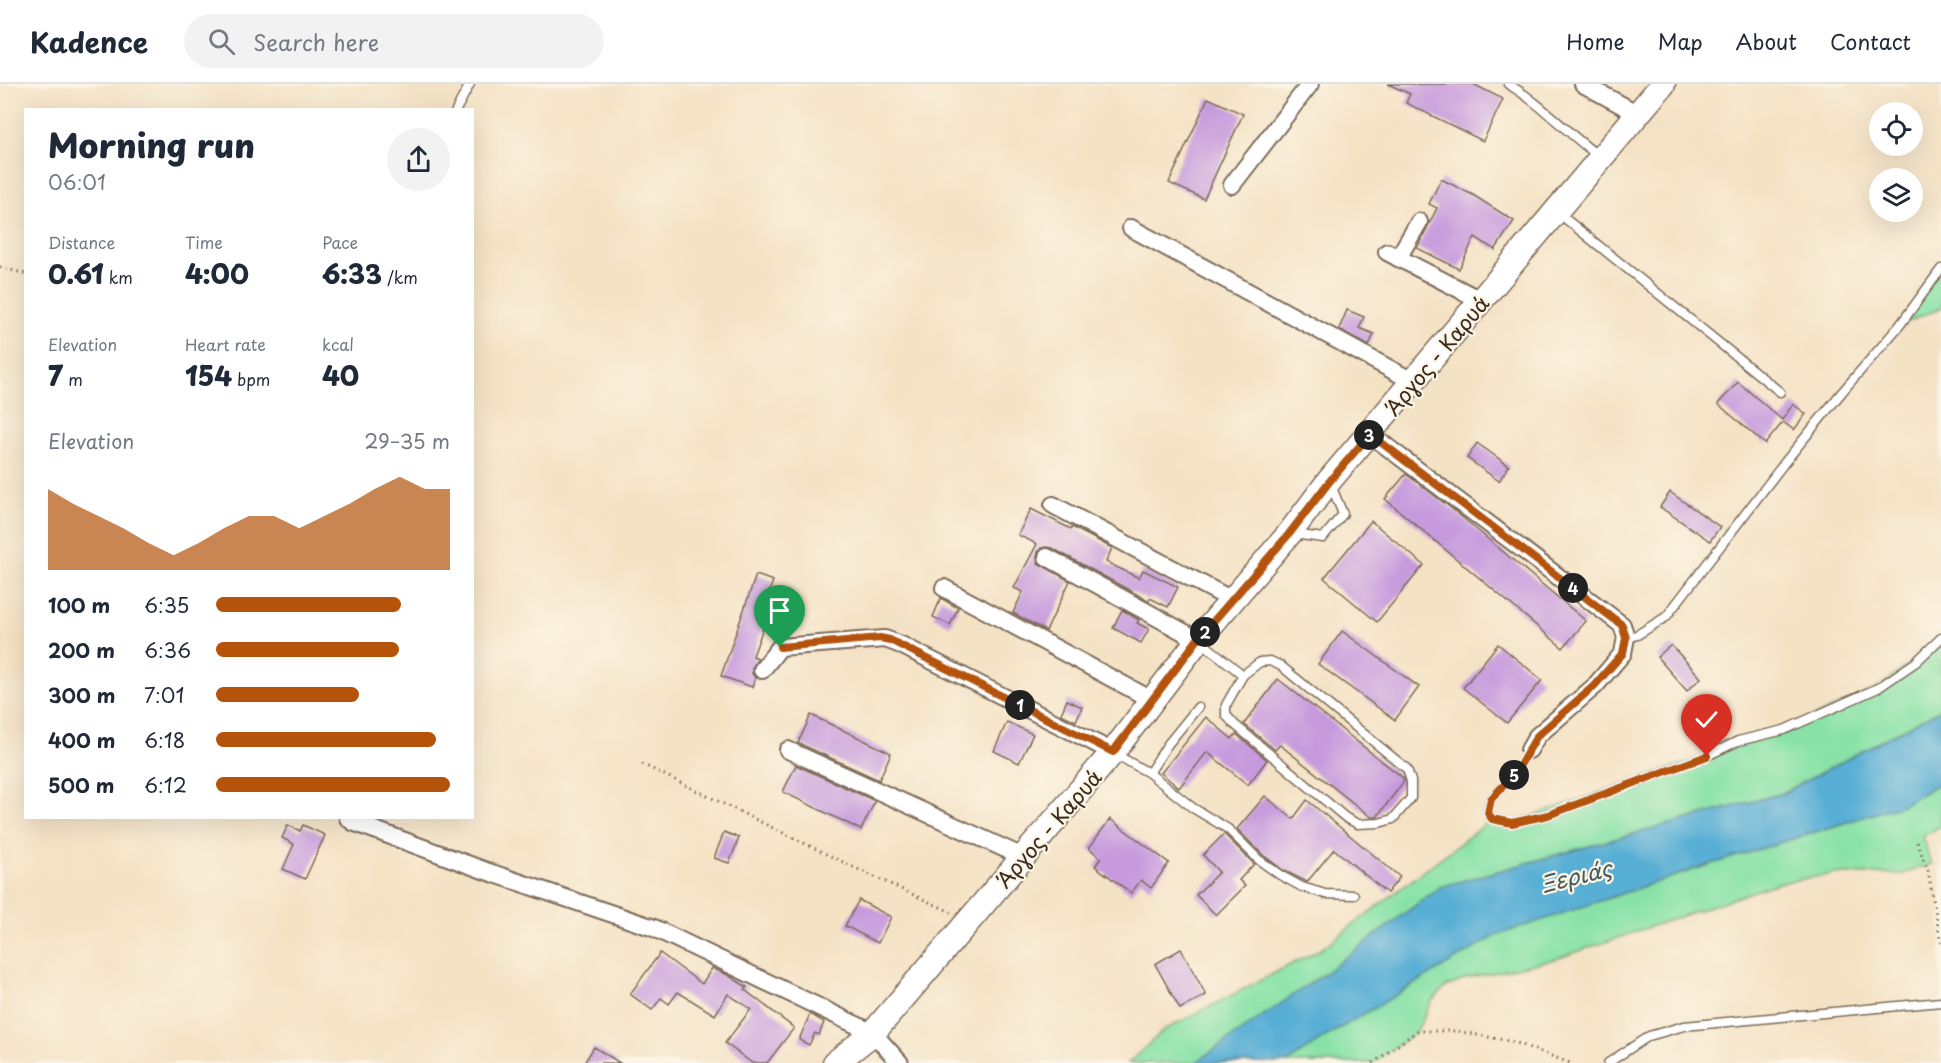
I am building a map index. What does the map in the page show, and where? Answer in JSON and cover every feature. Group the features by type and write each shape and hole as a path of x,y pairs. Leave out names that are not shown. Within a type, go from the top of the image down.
{"main road":[{"name":"Άργος - Καρυά","path":"836,1063 873,1033 1113,752 1198,639 1289,534 1329,482 1663,84"}],"street":[{"path":"1232,185 1310,84"},
{"path":"1583,84 1638,114"},
{"path":"1419,222 1392,255 1482,302"},
{"path":"1131,228 1414,382"},
{"path":"1370,434 1622,625 1626,638 1623,653 1594,686 1537,736 1529,750"},
{"path":"1053,506 1232,600"},
{"path":"1047,557 1198,639"},
{"path":"944,588 1152,700"},
{"path":"762,670 780,647 885,639 1113,752"},
{"path":"788,750 1023,857"},
{"path":"349,819 486,871 654,928 873,1033 900,1063"}],"lane":[{"path":"457,108 470,84"},
{"path":"1508,84 1522,92 1583,145 1601,157"},
{"path":"1557,212 1780,392"},
{"path":"1626,638 1637,635 1666,617 1785,462 1900,325 1941,269"},
{"path":"1529,750 1516,772 1491,799 1488,813 1492,819 1512,823 1548,815 1707,756 1738,741 1784,730 1878,688 1916,662 1941,638"},
{"path":"1198,639 1243,675"},
{"path":"1270,661 1281,666 1407,769 1411,781 1411,798 1393,819 1379,823 1358,824 1346,818 1226,715 1226,705 1243,675 1260,662 1270,661"},
{"path":"1149,773 1168,744 1198,708"},
{"path":"1113,752 1149,773 1193,808 1228,829 1259,860 1280,875 1302,887 1325,894 1354,895"},
{"path":"1608,1063 1649,1036 1684,1026 1941,1002"}],"path":[{"path":"0,267 24,273"},
{"path":"642,764 853,867 969,920"},
{"path":"1917,842 1928,871 1941,943"},
{"path":"1373,1063 1417,1031 1457,1031 1514,1042 1570,1063"}],"green space":[{"path":"1941,269 1941,308 1900,325"},
{"path":"1941,638 1941,709 1783,793 1440,887 1328,971 1195,1063 1128,1063 1164,1030 1321,949 1492,819 1512,823 1784,730 1878,688"},
{"path":"1941,782 1941,826 1922,837 1932,864 1903,874 1833,874 1778,883 1556,959 1466,979 1446,987 1432,1001 1417,1031 1373,1063 1287,1063 1325,1037 1497,935 1708,865 1902,805"}],"water":[{"name":"Ξεριάς","path":"1941,709 1941,782 1902,805 1708,865 1497,935 1325,1037 1287,1063 1195,1063 1328,971 1440,887 1783,793"}],"building":[{"path":"1388,84 1473,84 1503,99 1483,141 1406,103 1410,94"},
{"path":"1208,98 1243,114 1204,199 1169,183"},
{"path":"1441,179 1473,195 1514,221 1495,250 1475,237 1459,269 1417,248 1437,208 1429,204"},
{"path":"1347,310 1364,317 1359,328 1374,334 1369,346 1339,329"},
{"path":"1738,382 1782,420 1793,404 1806,414 1794,430 1783,422 1765,444 1718,404"},
{"path":"1477,443 1509,466 1499,481 1467,458"},
{"path":"1406,474 1451,508 1586,621 1563,648 1385,499"},
{"path":"1670,492 1720,527 1710,541 1660,507"},
{"path":"1031,509 1112,548 1106,562 1139,578 1143,570 1178,587 1168,607 1150,598 1149,601 1052,548 1046,547 1041,548 1038,552 1038,563 1070,581 1046,631 1013,613 1023,592 1014,588 1037,544 1018,535"},
{"path":"1371,521 1424,565 1377,622 1324,578"},
{"path":"756,575 773,581 766,600 778,604 770,627 764,625 753,656 758,658 752,668 755,678 752,687 721,676"},
{"path":"941,598 958,608 950,625 933,617"},
{"path":"1122,610 1139,620 1137,623 1149,629 1141,643 1113,628"},
{"path":"1342,631 1419,687 1395,720 1318,664"},
{"path":"1498,644 1542,680 1507,723 1463,688"},
{"path":"1671,645 1701,678 1687,691 1657,657"},
{"path":"1278,679 1403,778 1404,781 1377,817 1371,817 1280,745 1275,750 1244,724"},
{"path":"1067,700 1082,707 1076,721 1061,714"},
{"path":"811,715 891,753 879,780 798,743"},
{"path":"1206,717 1232,739 1236,734 1267,760 1248,785 1207,752 1179,788 1161,773"},
{"path":"1007,722 1033,734 1019,763 994,751"},
{"path":"796,765 875,801 861,830 783,792"},
{"path":"1265,796 1293,819 1307,800 1400,877 1387,893 1334,849 1307,882 1283,870 1263,855 1237,829"},
{"path":"1110,819 1169,863 1151,888 1141,880 1131,893 1095,866 1101,858 1089,848"},
{"path":"288,825 300,831 303,825 325,835 305,879 283,869 294,844 282,838"},
{"path":"724,832 739,838 729,863 714,858"},
{"path":"1224,834 1254,864 1239,880 1245,886 1216,915 1196,895 1219,872 1203,855"},
{"path":"859,900 891,917 878,943 845,926"},
{"path":"1181,949 1206,995 1180,1009 1155,964"},
{"path":"660,953 702,984 712,968 728,975 747,987 745,990 794,1028 767,1063 752,1063 725,1043 751,1009 728,994 715,1015 678,992 669,1004 661,998 652,1010 630,994"},
{"path":"810,1014 824,1022 819,1035 815,1033 809,1045 799,1040"},
{"path":"594,1047 620,1063 584,1063"}],"route":[{"path":"780,647 880,638 890,640 1113,752 1198,639 1289,534 1370,434 1622,625 1626,638 1623,653 1594,686 1537,736 1516,772 1491,799 1488,813 1492,819 1512,823 1548,815 1707,756"}]}
